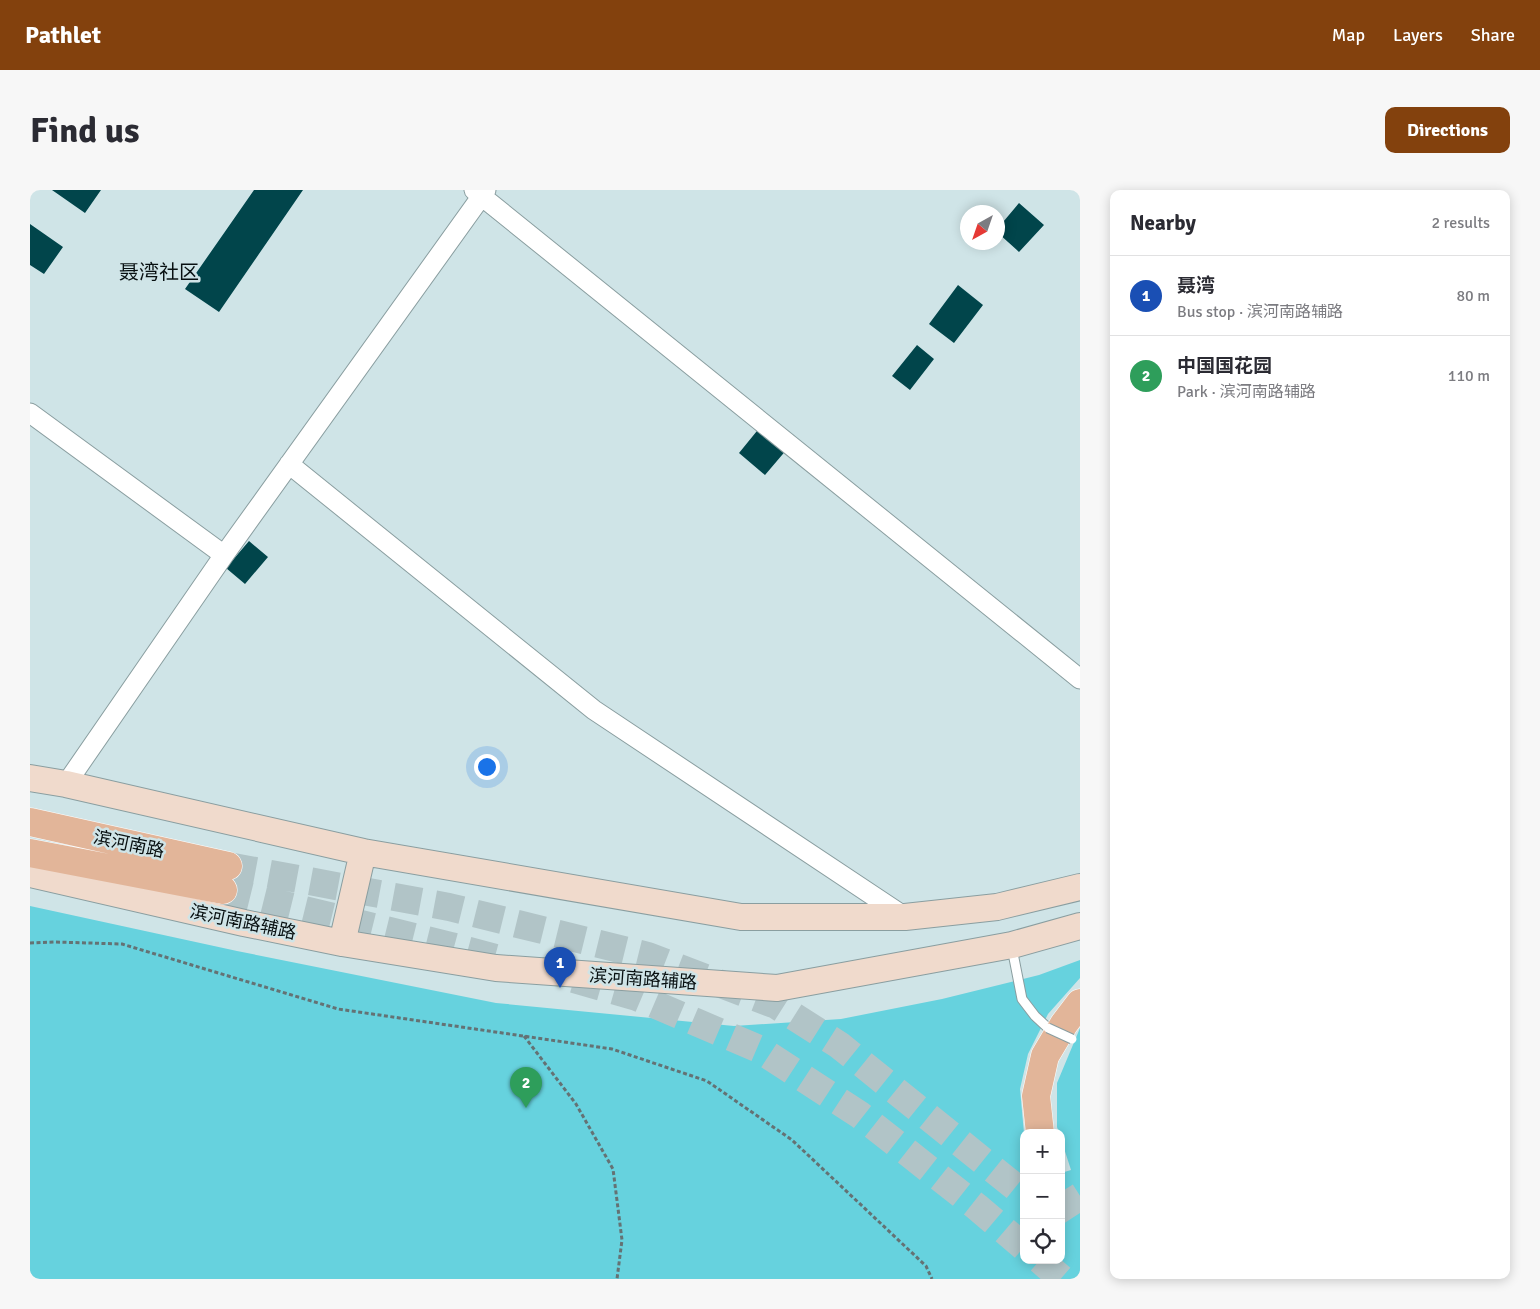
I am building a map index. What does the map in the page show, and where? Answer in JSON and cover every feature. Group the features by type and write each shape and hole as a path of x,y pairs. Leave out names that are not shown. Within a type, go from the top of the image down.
{"main road":[{"path":"30,778 66,784 363,852 742,917 905,917 997,907 1080,887"},
{"name":"滨河南路","path":"30,822 225,878 30,853"},
{"path":"342,943 363,852"},
{"name":"滨河南路辅路","path":"30,874 244,923 342,943 496,968 777,988 1012,945 1080,926"},
{"path":"1040,1129 1036,1096 1045,1056 1064,1024 1080,1003"}],"street":[{"path":"66,784 224,555 480,192 1080,679"},
{"path":"30,413 224,555"},
{"path":"289,464 594,710 905,917"}],"lane":[{"path":"1012,945 1022,999 1035,1016 1048,1028 1076,1040"}],"path":[{"path":"30,943 122,944 338,1008 612,1049 707,1081 792,1140 926,1266 932,1279"},
{"path":"524,1036 576,1104 614,1169 622,1240 617,1279"}],"shaded area":[{"path":"30,906 237,951 496,1003 734,1026 841,1019 942,999 1039,975 1080,960 1080,978 1048,1014 1028,1054 1020,1089 1024,1129 1020,1129 1020,1264 1065,1264 1065,1172 1071,1170 1065,1151 1065,1129 1058,1129 1057,1127 1057,1083 1080,1028 1080,1279 30,1279"}],"building":[{"path":"52,190 101,190 85,213"},
{"path":"254,190 303,190 219,312 185,289"},
{"path":"1019,203 1044,225 1019,252 1005,239 1005,220"},
{"path":"30,224 63,247 44,274 30,265"},
{"path":"958,285 983,305 954,343 929,324"},
{"path":"917,345 934,359 910,390 892,376"},
{"path":"761,426 788,448 765,475 739,453"},
{"path":"249,541 268,557 245,584 226,568"}],"tunnel":[{"path":"228,866 449,907 648,956 776,1005 839,1045 1020,1191"},
{"path":"223,890 503,960"},
{"path":"574,979 637,997 759,1049 860,1115 977,1207 1020,1244"},
{"path":"1065,1198 1080,1222"},
{"path":"1045,1264 1062,1279"}],"place":[{"name":"聂湾","path":"560,988"},
{"name":"中国国花园","path":"526,1108"}],"district":[{"name":"聂湾社区","path":"159,272"}]}
